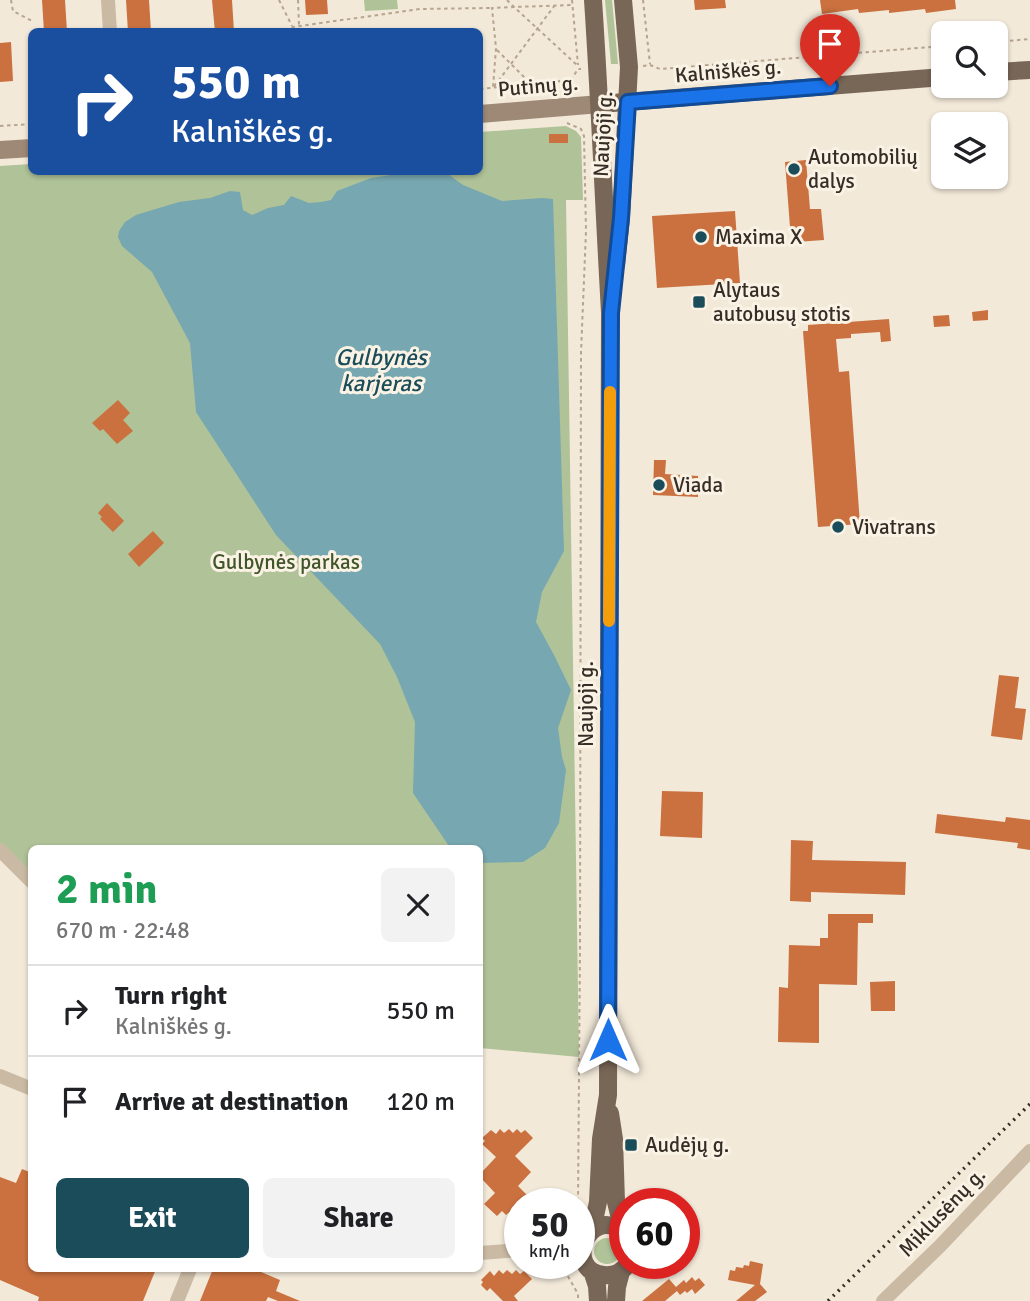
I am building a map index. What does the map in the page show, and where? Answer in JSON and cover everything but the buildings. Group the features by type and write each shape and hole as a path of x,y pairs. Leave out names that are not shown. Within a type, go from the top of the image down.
{"main road":[{"name":"Naujoji g.","path":"593,0 611,313 608,1095 614,1139 616,1188"},
{"name":"Naujoji g.","path":"611,313 621,218 628,102 629,67 623,0"},
{"path":"1008,71 1030,70"},
{"name":"Kalniškės g.","path":"600,104 931,77"},
{"name":"Putinų g.","path":"483,114 600,104"},
{"path":"0,150 28,148"},
{"name":"Naujoji g.","path":"595,1210 608,1095"},
{"path":"593,1279 597,1286 598,1301"},
{"path":"616,1301 620,1279"}],"street":[{"path":"108,0 110,28"},
{"path":"0,850 28,878"},
{"path":"0,1076 28,1088"},
{"name":"Miklusėnų g.","path":"883,1301 940,1246 1030,1151"},
{"path":"486,1253 504,1252"},
{"path":"177,1301 189,1272"}],"path":[{"path":"11,0 13,11 32,21"},
{"path":"279,0 293,27 420,9 572,5"},
{"path":"298,0 299,26"},
{"path":"507,0 578,67 597,68"},
{"path":"483,89 570,80 578,67 572,0"},
{"path":"643,0 650,65"},
{"path":"493,88 555,5"},
{"path":"492,8 496,48 493,88"},
{"path":"1008,41 1030,40"},
{"path":"629,67 650,65 660,69 931,47"},
{"path":"496,48 531,84"},
{"path":"561,81 566,123 581,130 584,136 586,231 581,354 578,1188"},
{"path":"0,126 28,124"},
{"path":"570,1279 578,1294 578,1301"}],"green space":[{"path":"364,0 397,0 398,9 365,11"},
{"path":"605,0 612,0 618,64 611,64"},
{"name":"Gulbynės parkas","path":"566,126 581,137 583,200 566,200 579,1057 483,1048 483,845 28,845 28,872 0,843 0,166 28,164 28,175 483,175 483,132"},
{"path":"607,1238 607,1264 595,1256 595,1246"}],"water":[{"name":"Gulbynės karjeras","path":"391,175 449,175 463,185 502,201 553,199 564,551 542,592 536,622 571,690 558,728 566,770 559,823 545,848 523,862 483,863 483,845 448,845 413,793 415,722 380,644 276,535 196,412 190,343 152,272 122,246 118,237 125,222 136,215 179,202 210,198 230,191 240,192 243,210 252,215 284,205 291,196 309,203 331,200 337,191 371,178"}],"railway":[{"path":"828,1301 1030,1104"}],"slow traffic":[{"path":"609,621 610,392"}],"place":[{"name":"Automobilių dalys","path":"794,169"},
{"name":"Maxima X","path":"701,237"},
{"name":"Alytaus autobusų stotis","path":"699,302"},
{"name":"Viada","path":"659,485"},
{"name":"Vivatrans","path":"838,527"},
{"name":"Audėjų g.","path":"631,1145"}],"route":[{"path":"608,1040 611,313 621,218 628,102 830,86"}]}
